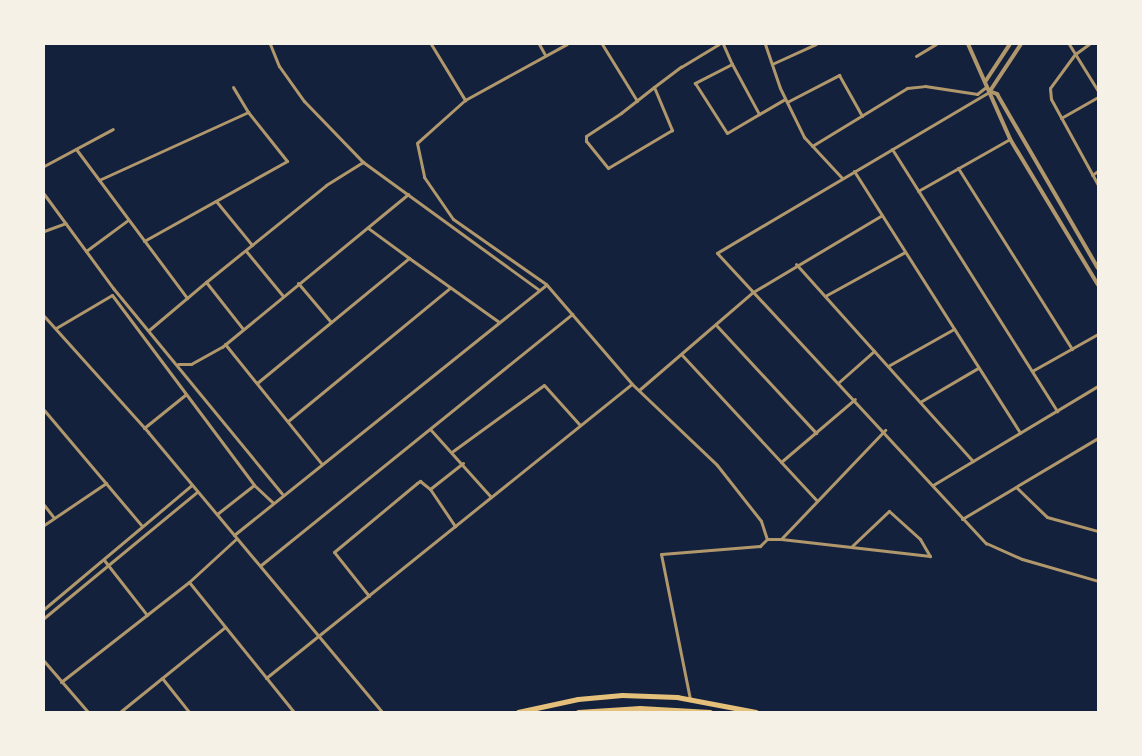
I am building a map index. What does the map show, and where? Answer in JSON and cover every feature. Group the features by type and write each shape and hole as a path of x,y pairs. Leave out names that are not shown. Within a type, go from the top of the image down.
{"main road":[{"path":"518,712 578,699 622,695 690,699 756,712"},
{"path":"578,712 640,708 710,712"}],"street":[{"path":"270,44 279,66 304,100 363,162 539,290"},
{"path":"431,44 465,100"},
{"path":"539,44 545,55"},
{"path":"567,44 465,100 417,144 424,177 453,219 546,284 632,384 749,502 767,539"},
{"path":"602,44 637,101"},
{"path":"654,87 672,130 608,168 586,136 654,87 721,44 759,114"},
{"path":"765,44 786,100 812,146 842,178"},
{"path":"772,64 816,44"},
{"path":"916,56 936,44"},
{"path":"968,44 1010,139 1098,285"},
{"path":"812,146 907,88 924,86 977,94 986,84 1010,44"},
{"path":"1021,44 989,91 717,253 885,430 962,519 986,543 1022,559 1098,581"},
{"path":"1069,44 1098,91"},
{"path":"1089,44 1075,54 1050,88 1051,99 1060,118 1098,185"},
{"path":"732,64 695,83 727,134 759,114 839,75 862,116"},
{"path":"144,241 287,161 248,112 233,87"},
{"path":"989,91 997,94 1048,188 1098,268"},
{"path":"1060,118 1098,97"},
{"path":"99,180 248,112"},
{"path":"44,166 113,129"},
{"path":"918,191 1010,139"},
{"path":"76,149 187,298"},
{"path":"891,149 1057,411"},
{"path":"149,330 327,185 363,162"},
{"path":"958,168 1072,349"},
{"path":"854,171 1020,433"},
{"path":"1092,175 1098,171"},
{"path":"44,194 149,330 282,494"},
{"path":"178,364 191,364 225,344 408,194"},
{"path":"216,201 252,245"},
{"path":"639,390 753,292 796,263 882,215"},
{"path":"87,251 129,220"},
{"path":"44,231 66,223"},
{"path":"367,227 499,322"},
{"path":"246,250 283,296"},
{"path":"825,296 905,252"},
{"path":"257,383 408,258"},
{"path":"796,263 973,461"},
{"path":"206,282 243,329"},
{"path":"298,283 331,322"},
{"path":"62,682 189,582 272,502 546,284"},
{"path":"288,421 450,288"},
{"path":"56,328 112,295 254,485 272,502"},
{"path":"260,565 572,314"},
{"path":"44,316 144,428 382,712"},
{"path":"717,325 816,433"},
{"path":"888,366 954,329"},
{"path":"1032,371 1098,334"},
{"path":"225,344 321,463"},
{"path":"839,382 874,351"},
{"path":"682,354 817,501"},
{"path":"920,402 979,368"},
{"path":"266,678 632,384"},
{"path":"453,451 544,385 580,425"},
{"path":"933,485 1098,386"},
{"path":"144,428 185,395"},
{"path":"781,462 855,399"},
{"path":"44,410 142,526"},
{"path":"430,429 453,451 491,497"},
{"path":"781,538 885,430"},
{"path":"962,519 1098,438"},
{"path":"430,489 463,463"},
{"path":"369,596 334,552 417,483 420,481 430,489 455,526"},
{"path":"44,525 106,483"},
{"path":"44,609 192,485"},
{"path":"217,514 254,485"},
{"path":"1016,487 1047,517 1098,531"},
{"path":"44,618 197,491"},
{"path":"44,505 54,518"},
{"path":"690,699 660,554 760,546 767,539 781,538 852,547 930,555 920,538 889,511 852,547"},
{"path":"103,559 147,615"},
{"path":"189,582 294,712"},
{"path":"120,712 225,627"},
{"path":"44,661 88,712"},
{"path":"162,678 189,712"}]}
